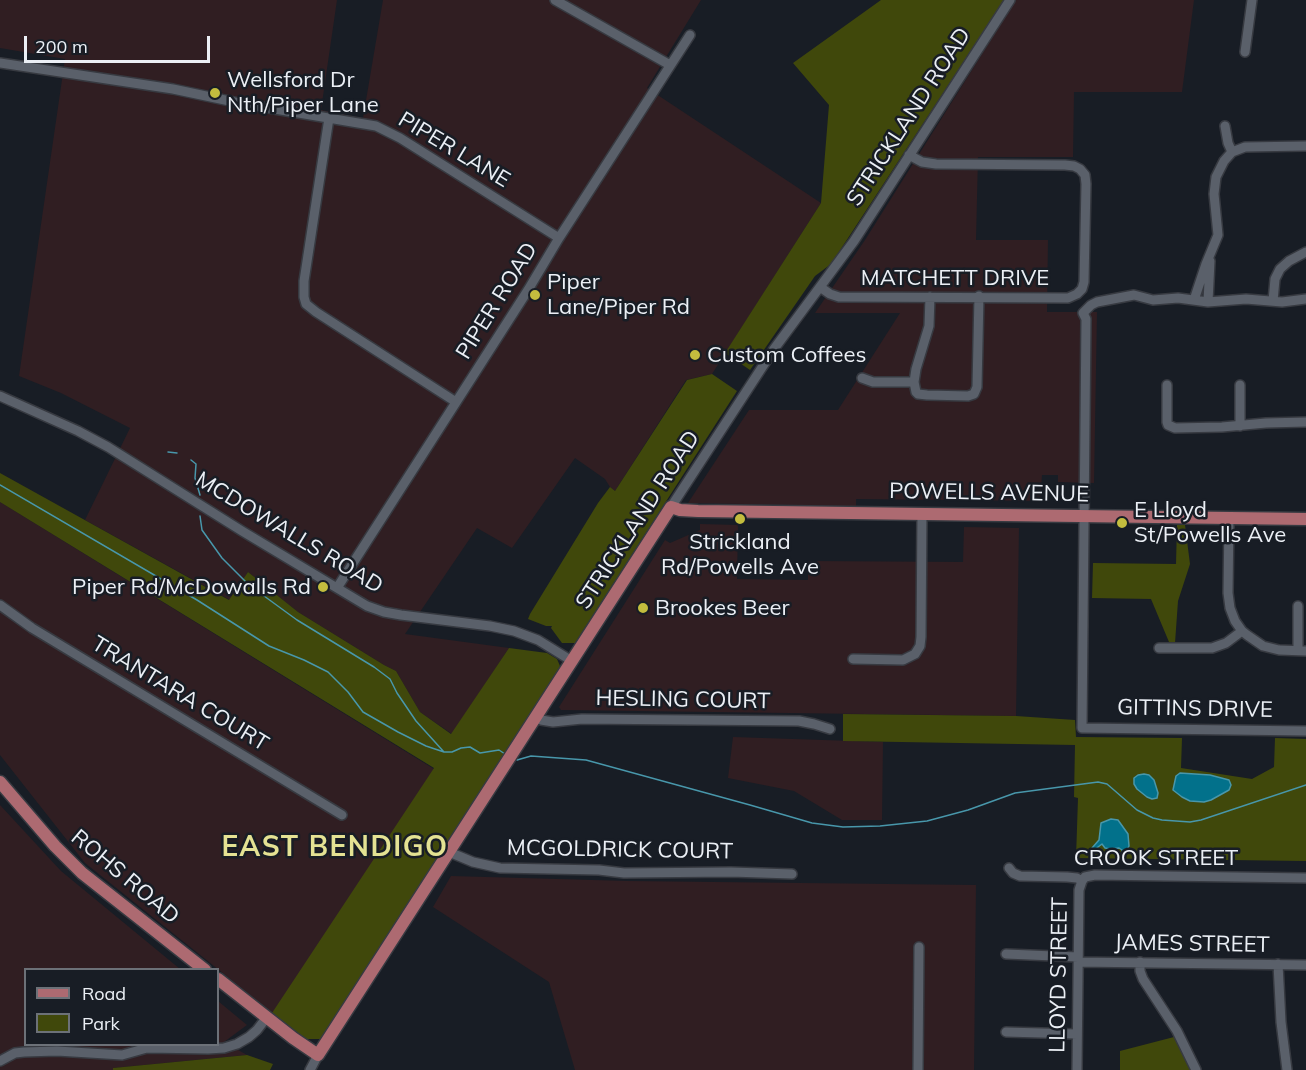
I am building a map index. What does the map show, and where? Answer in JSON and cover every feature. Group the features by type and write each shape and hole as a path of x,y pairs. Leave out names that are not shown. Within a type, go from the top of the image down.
{"main road":[{"name":"POWELLS AVENUE","path":"671,507 698,511 1306,519"},
{"name":"STRICKLAND ROAD","path":"318,1055 671,507"},
{"name":"ROHS ROAD","path":"2,789 82,873 204,968"},
{"path":"219,980 318,1055"}],"street":[{"path":"555,0 670,65"},
{"name":"STRICKLAND ROAD","path":"671,507 774,349 854,241 1010,0"},
{"path":"1245,52 1252,0"},
{"name":"PIPER ROAD","path":"337,588 690,35"},
{"name":"PIPER LANE","path":"0,63 369,124 393,134 560,238"},
{"path":"329,118 304,281 306,304 456,402"},
{"path":"1225,126 1232,152"},
{"path":"1194,300 1218,235 1214,199 1215,182 1227,156 1240,148 1306,146"},
{"name":"MATCHETT DRIVE","path":"820,287 839,297 1068,298 1080,292 1084,282 1086,184 1083,172 1074,166 936,164 922,162 909,155"},
{"path":"1273,301 1275,279 1280,269 1306,252"},
{"path":"1208,302 1210,255"},
{"path":"930,297 929,326 914,382 916,392 922,395 968,396 974,394 977,387 979,296"},
{"path":"1084,516 1086,320 1079,311 1097,302 1126,296 1141,296 1153,300 1179,298 1208,302 1246,299 1290,302 1306,299"},
{"path":"862,378 873,382 914,382"},
{"path":"1167,385 1167,422 1172,427 1222,428 1266,423 1306,422"},
{"path":"1240,385 1240,426"},
{"name":"MCDOWALLS ROAD","path":"0,396 108,447 360,602 384,612 514,630 538,640 572,661"},
{"path":"853,660 903,660 915,654 920,646 922,513"},
{"name":"GITTINS DRIVE","path":"1084,516 1082,728 1306,731"},
{"path":"1229,518 1229,601 1232,615 1242,631 1263,646 1273,649 1302,650 1298,606"},
{"name":"TRANTARA COURT","path":"0,605 32,628 342,815"},
{"path":"1159,648 1206,649 1217,647 1242,631"},
{"name":"HESLING COURT","path":"537,717 554,722 582,719 800,721 830,729"},
{"name":"MCGOLDRICK COURT","path":"449,852 473,862 500,868 599,870 624,873 792,874"},
{"name":"CROOK STREET","path":"1009,868 1020,876 1067,877 1082,881 1087,876 1095,875 1306,878"},
{"name":"LLOYD STREET","path":"1077,1070 1079,890 1082,881"},
{"path":"918,1070 919,947"},
{"name":"JAMES STREET","path":"1006,954 1140,962 1306,965"},
{"path":"1140,962 1143,979 1177,1031 1196,1070"},
{"path":"1278,964 1280,1011 1287,1070"},
{"path":"0,1061 15,1053 24,1052 57,1051 122,1055 147,1048 224,1048 249,1037 267,1017"},
{"path":"1006,1032 1077,1034"},
{"name":"STRICKLAND ROAD","path":"310,1070 318,1055"}],"shaded area":[{"path":"0,0 337,0 321,110 363,118 383,0 701,0 647,88 821,203 712,374 686,380 615,491 605,479 575,458 512,548 477,528 405,634 509,648 452,734 420,712 396,671 298,612 248,572 230,600 85,520 130,428 61,393 19,376 65,59 0,48"},
{"path":"1016,0 1194,0 1182,92 1074,92 1073,157 978,157 976,240 1048,240 1047,312 1097,312 1094,483 1058,482 1058,475 1042,475 1040,501 856,499 856,506 688,503 749,410 838,410 900,313 815,313 865,240"},
{"path":"0,502 434,769 274,1014 85,863 0,755"},
{"path":"700,524 738,525 737,579 808,580 808,561 963,562 964,527 1019,528 1016,716 561,710 559,707 665,540 670,543 700,530"},
{"path":"733,737 883,742 882,820 842,820 794,791 728,778"},
{"path":"0,805 61,871 179,968 24,968 24,1046 219,1046 219,1002 247,1025 224,1042 247,1055 113,1068 113,1070 0,1070"},
{"path":"451,876 628,881 976,885 974,1070 575,1070 549,982 433,907"}],"green space":[{"path":"881,0 1004,0 831,264 815,276 750,370 725,353 821,203 829,105 793,63"},
{"path":"712,374 737,391 575,643 562,643 551,628 552,626 528,619 530,614 598,503 610,487 615,491 687,380"},
{"path":"0,473 229,600 248,572 298,612 396,671 420,712 451,734 509,648 547,653 557,659 560,666 551,688 328,1033 320,1039 306,1039 272,1013 434,768 0,502"},
{"path":"1177,525 1185,525 1190,564 1178,601 1175,643 1169,642 1151,599 1092,598 1093,563 1176,564"},
{"path":"843,714 1016,716 1075,720 1076,737 1182,738 1181,768 1252,779 1274,767 1275,738 1306,739 1306,861 1076,858 1078,798 1074,797 1075,745 843,741"},
{"path":"1174,1037 1191,1070 1120,1070 1120,1051"},
{"path":"247,1055 273,1064 270,1070 113,1070 113,1068"}],"water":[{"path":"1180,773 1210,775 1229,780 1231,785 1229,790 1211,800 1190,801 1173,790 1176,776"},
{"path":"1144,774 1154,780 1158,793 1157,798 1147,797 1134,784 1134,778"},
{"path":"1111,819 1118,820 1128,834 1129,846 1123,855 1119,848 1105,848 1102,844 1094,850 1092,848 1099,840 1101,823"}],"waterway":[{"path":"168,452 177,453"},
{"path":"191,460 196,464 195,478 200,495"},
{"path":"0,485 197,600 269,646 328,672 348,692 363,712 426,746 444,752"},
{"path":"200,516 202,530 222,558 249,585 297,620 390,679 416,721 444,752 470,747 480,753 499,750 505,754"},
{"path":"517,760 531,756 586,760 812,823 843,827 927,821 968,810 1015,793 1098,782 1107,784 1137,810 1153,818 1190,822 1306,785"}],"place":[{"name":"Wellsford Dr Nth/Piper Lane","path":"215,93"},
{"name":"Piper Lane/Piper Rd","path":"535,295"},
{"name":"Custom Coffees","path":"695,355"},
{"name":"Strickland Rd/Powells Ave","path":"740,519"},
{"name":"E Lloyd St/Powells Ave","path":"1122,523"},
{"name":"Piper Rd/McDowalls Rd","path":"323,587"},
{"name":"Brookes Beer","path":"643,608"}],"district":[{"name":"EAST BENDIGO","path":"335,848"}]}
